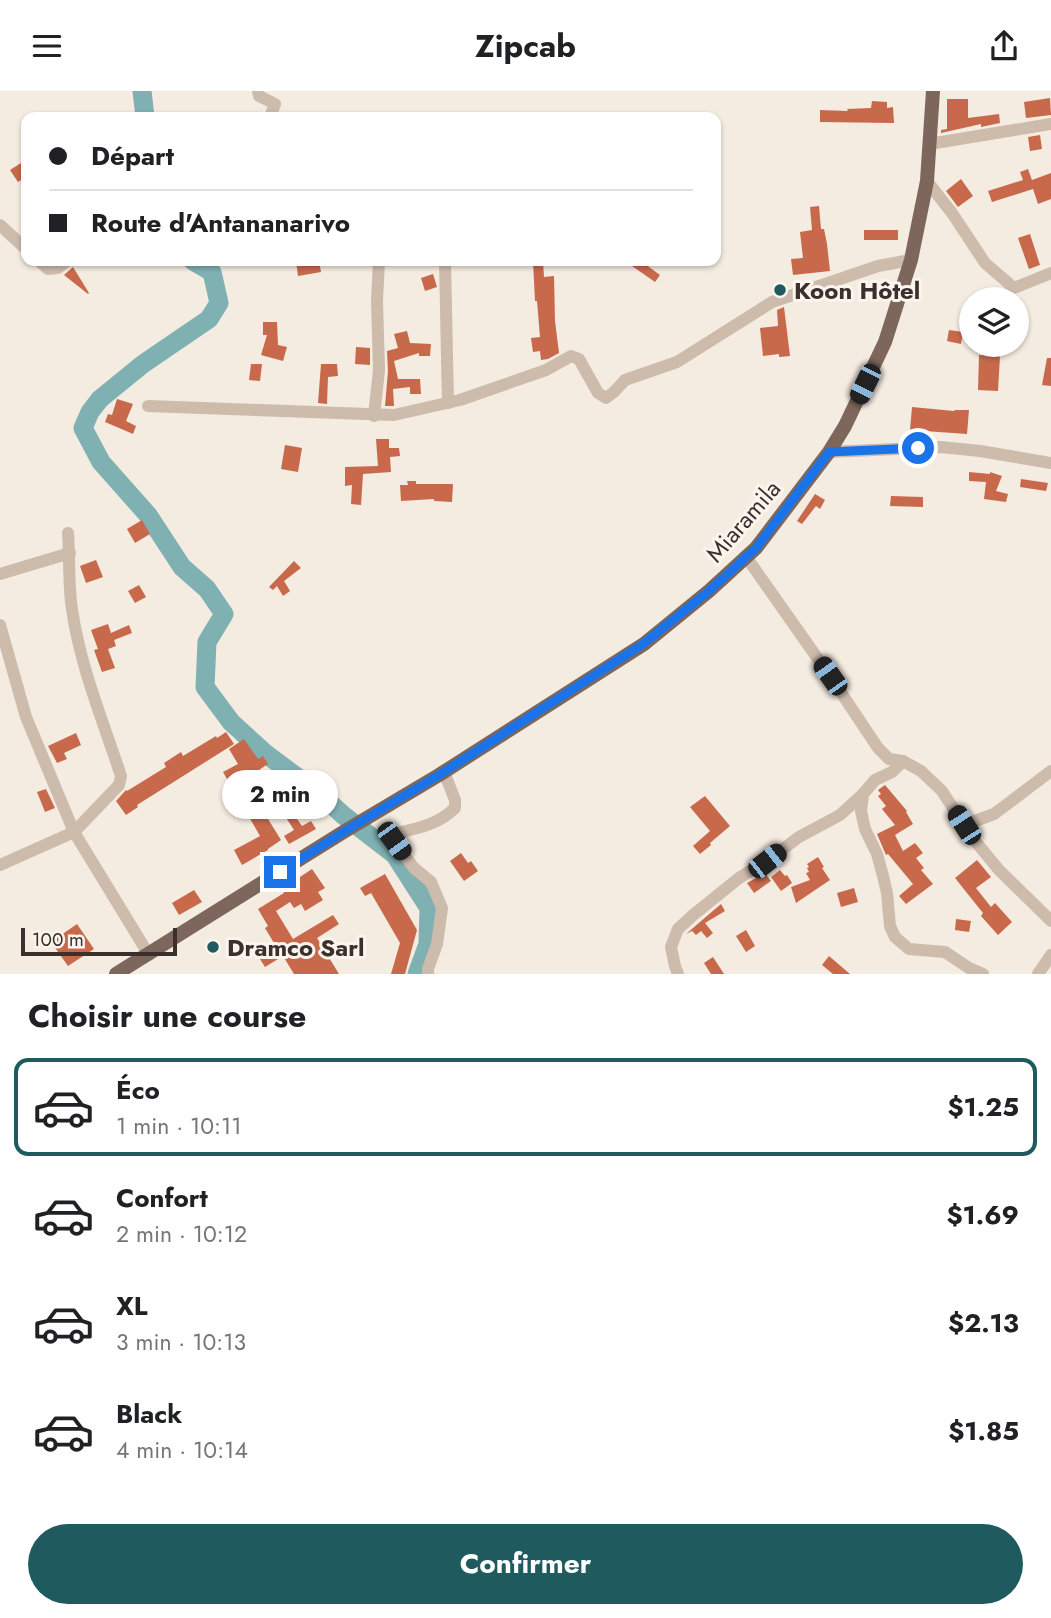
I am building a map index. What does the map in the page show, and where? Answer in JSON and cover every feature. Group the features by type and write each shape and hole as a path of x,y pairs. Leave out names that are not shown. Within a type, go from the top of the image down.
{"main road":[{"name":"Miaramila","path":"116,974 444,772 643,644 747,558 829,452 845,426 886,342 911,260 927,181 933,91"}],"street":[{"path":"258,91 259,96 275,104"},
{"path":"272,112 280,91"},
{"path":"929,144 1051,124"},
{"path":"927,181 985,263 1014,288 1051,274"},
{"path":"0,225 21,244"},
{"path":"148,407 394,415 460,400 546,370 571,356 579,359 597,393 606,398 625,380 677,362 772,302 878,266 911,260"},
{"path":"45,266 48,269 61,266"},
{"path":"374,416 379,370 379,266"},
{"path":"445,266 448,403"},
{"path":"829,452 941,447 1051,463"},
{"path":"0,865 74,832 120,785 121,776 100,718 80,647 72,608 68,533"},
{"path":"0,574 69,553"},
{"path":"747,558 878,748 889,759 903,761 921,771 942,791 999,870 1051,921"},
{"path":"0,625 26,717 74,832 149,955"},
{"path":"678,974 671,947 678,929 739,878 799,837 840,815 875,780 892,772 903,761"},
{"path":"964,825 994,814 1051,771"},
{"path":"428,974 437,944 442,908 431,882 414,868 394,841 398,833 424,827 446,817 455,808 455,800 444,772"},
{"path":"863,794 861,811 865,829 877,855 887,893 890,926 895,937 909,949 945,952 983,974"},
{"path":"1038,974 1051,955"}],"building":[{"path":"1050,98 1051,115 1026,118 1024,102"},
{"path":"947,99 968,99 968,118 999,114 1000,123 981,127 981,124 941,133 941,130 947,129"},
{"path":"872,101 887,102 887,108 893,107 894,123 820,122 820,110 871,108"},
{"path":"1040,135 1042,149 1030,151 1028,137"},
{"path":"21,163 21,180 18,182 10,170"},
{"path":"1028,169 1032,180 1051,173 1051,199 1038,204 1033,189 992,202 988,191 1023,180 1020,172"},
{"path":"961,179 973,196 958,207 946,191"},
{"path":"819,206 830,271 793,275 791,259 803,258 800,232 812,230 810,207"},
{"path":"864,230 898,230 898,240 864,240"},
{"path":"1030,234 1040,265 1029,269 1018,238"},
{"path":"297,266 320,266 321,272 298,276"},
{"path":"533,266 543,266 544,277 554,276 559,353 548,359 541,360 540,351 533,352 531,338 540,337"},
{"path":"632,266 648,266 660,275 655,282"},
{"path":"73,267 89,293 88,294 64,275"},
{"path":"433,274 437,287 425,291 421,278"},
{"path":"784,307 790,356 763,356 760,328 778,326 777,310"},
{"path":"263,322 277,322 278,345 287,347 283,361 261,355 267,335 263,335"},
{"path":"949,330 959,331 959,344 947,341"},
{"path":"407,331 410,343 431,344 430,356 419,356 419,353 394,361 398,379 420,379 421,394 410,394 410,387 393,389 394,406 385,406 387,351 398,348 394,334"},
{"path":"356,347 370,348 370,365 355,364"},
{"path":"979,357 1000,357 998,391 978,390"},
{"path":"1047,358 1051,358 1051,386 1042,385"},
{"path":"251,364 262,364 260,381 249,380"},
{"path":"321,364 337,364 338,376 328,377 327,404 318,403"},
{"path":"117,399 133,404 126,421 136,426 133,434 105,422 108,414 112,415"},
{"path":"912,407 969,410 967,434 910,430"},
{"path":"376,439 389,439 389,448 399,448 400,456 390,457 391,472 363,474 361,505 351,504 352,485 345,486 345,467 378,466"},
{"path":"285,445 302,448 298,472 281,469"},
{"path":"969,472 990,472 1002,476 996,491 1008,494 1006,502 984,499 986,482 969,481"},
{"path":"1021,479 1048,483 1046,491 1020,487"},
{"path":"407,481 416,481 416,484 453,484 452,502 434,499 401,501 400,485 408,485"},
{"path":"815,494 825,500 820,509 816,506 802,524 797,521"},
{"path":"891,496 923,497 923,507 890,506"},
{"path":"142,520 150,534 135,543 127,529"},
{"path":"96,560 103,577 86,583 80,566"},
{"path":"294,561 301,568 284,581 290,591 283,596 277,586 273,590 269,587"},
{"path":"139,585 146,597 135,603 128,591"},
{"path":"108,624 111,633 129,625 132,633 114,640 116,646 108,649 115,668 102,672 94,650 98,649 91,630"},
{"path":"226,732 234,744 137,805 138,807 126,815 116,801 126,790 166,767 164,763 181,752 183,756"},
{"path":"76,733 81,745 64,753 67,759 57,763 48,746"},
{"path":"244,739 258,759 263,756 268,764 244,780 281,840 242,865 234,850 260,836 223,772 238,764 229,749"},
{"path":"885,785 907,811 913,824 895,835 903,851 915,843 923,853 916,858 924,868 921,870 933,884 906,904 899,896 913,884 888,854 886,855 877,834 895,825 882,809 886,806 878,796 881,794 878,790"},
{"path":"46,789 55,808 45,812 37,792"},
{"path":"705,796 730,826 700,854 693,846 710,831 690,807"},
{"path":"290,809 302,826 311,821 316,829 289,844 284,836 294,830 283,813"},
{"path":"461,853 478,871 464,881 450,861"},
{"path":"818,857 830,880 796,903 791,887 810,880 806,873 809,872 807,864"},
{"path":"977,860 991,877 976,888 991,907 995,903 1012,922 998,935 981,916 983,913 955,878"},
{"path":"312,869 325,888 318,892 323,900 305,911 301,904 294,908 290,902 276,911 293,939 333,915 339,924 317,938 339,974 294,974 283,956 265,967 260,959 277,948 258,909 284,893 282,889"},
{"path":"780,870 792,883 781,891 771,877"},
{"path":"765,873 771,881 754,893 747,883"},
{"path":"385,874 417,930 405,974 391,974 400,943 371,893 365,896 360,888"},
{"path":"854,888 858,902 841,907 837,893"},
{"path":"194,890 202,902 179,915 172,903"},
{"path":"721,904 725,911 705,923 713,933 707,938 701,931 696,935 692,931 686,934"},
{"path":"956,919 971,921 969,932 955,930"},
{"path":"77,924 94,949 68,966 51,942"},
{"path":"746,930 755,946 746,952 736,936"},
{"path":"829,956 850,974 833,974 822,965"},
{"path":"713,957 724,974 711,974 704,963"}],"waterway":[{"path":"142,91 144,112"},
{"path":"202,266 212,272 219,303 209,319 143,364 100,399 83,428 101,462 148,515 182,567 207,589 224,614 207,642 205,687 231,722 266,754 395,855 429,908 428,944 417,974"}],"place":[{"name":"Koon Hôtel","path":"780,290"},
{"name":"Dramco Sarl","path":"213,947"}],"route":[{"path":"280,872 439,775 643,644 747,558 829,452 918,448"}]}
